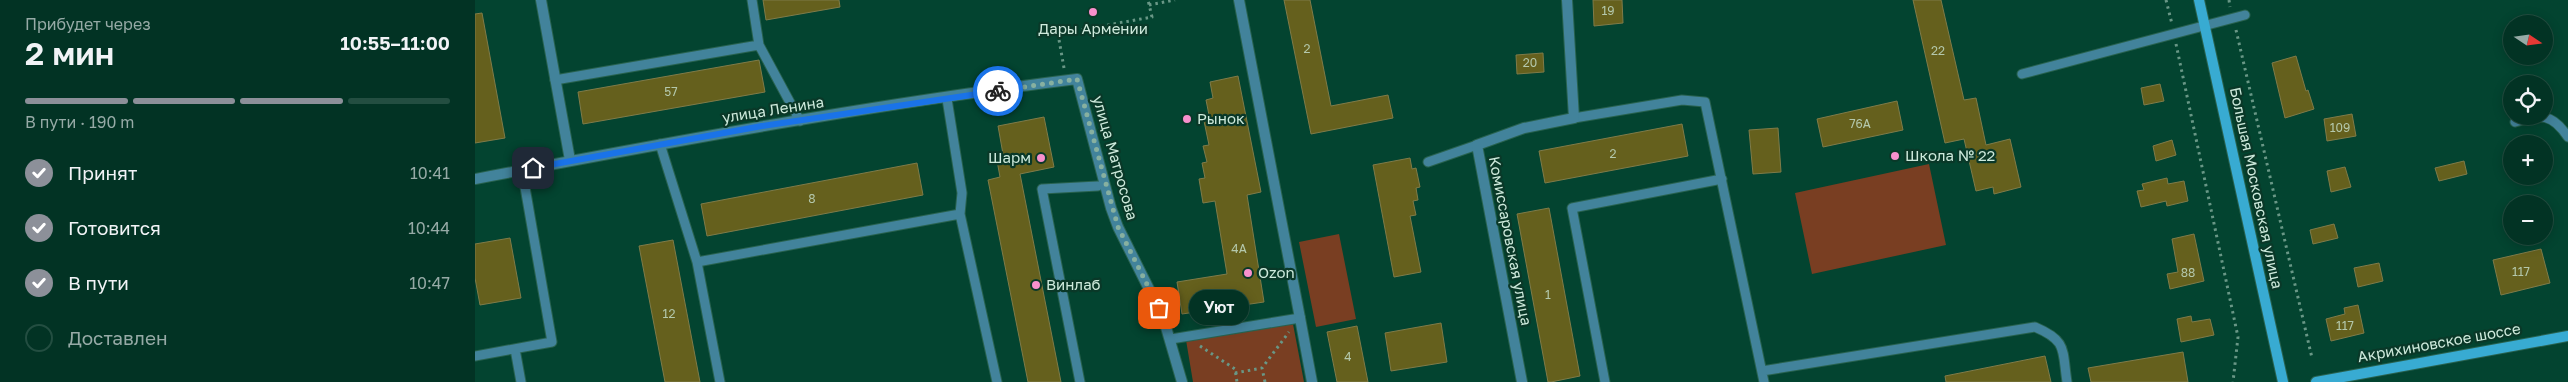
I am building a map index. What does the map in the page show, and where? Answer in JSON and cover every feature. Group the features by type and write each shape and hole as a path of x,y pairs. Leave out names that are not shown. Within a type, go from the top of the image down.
{"main road":[{"name":"Большая Московская улица","path":"2199,0 2283,382"},
{"name":"Акрихиновское шоссе","path":"2316,382 2568,336"}],"street":[{"path":"541,0 570,160"},
{"path":"1239,0 1312,382"},
{"path":"1567,0 1574,118"},
{"name":"улица Ленина","path":"475,179 570,160 800,120 1072,80"},
{"name":"улица Матросова","path":"1072,80 1118,227 1153,294 1171,339 1182,382"},
{"name":"Комиссаровская улица","path":"1522,382 1477,145 1524,128 1574,118"}],"lane":[{"path":"752,0 759,45 800,120"},
{"path":"2022,74 2245,15"},
{"path":"555,80 759,45"},
{"path":"947,99 962,194 960,214 997,382"},
{"path":"1574,118 1682,100 1705,102 1764,382"},
{"path":"2553,120 2558,122 2568,137"},
{"path":"659,144 697,262 720,382"},
{"path":"1428,162 1477,145"},
{"path":"475,356 552,342 522,170"},
{"path":"1605,382 1572,208 1722,179"},
{"path":"1080,382 1043,189 1098,186"},
{"path":"697,262 960,214"},
{"path":"1171,339 1301,318"},
{"path":"1762,371 2035,327 2051,334 2060,342 2067,382"},
{"path":"515,349 521,382"}],"path":[{"path":"1072,80 1058,34 1152,17 1148,0"},
{"path":"1149,5 1175,0"},
{"path":"2166,0 2238,336 2233,382"},
{"path":"2229,0 2312,358"},
{"path":"1235,373 1262,368 1301,318"},
{"path":"1185,336 1235,369 1237,382"},
{"path":"1262,368 1265,382"}],"shaded area":[{"path":"1929,164 1946,245 1812,274 1795,193"},
{"path":"1339,234 1356,319 1316,327 1299,242"},
{"path":"1293,324 1304,382 1193,382 1186,340"}],"building":[{"path":"763,0 839,0 840,7 766,20"},
{"path":"1284,0 1310,0 1331,106 1388,95 1393,118 1311,134"},
{"path":"1593,0 1622,0 1623,23 1594,26"},
{"path":"1913,0 1941,0 1964,100 1976,98 1986,145 2010,139 2021,187 1994,194 1993,187 1976,191 1964,139 1945,143"},
{"path":"482,13 505,138 475,143 475,14"},
{"path":"1543,53 1544,72 1517,74 1516,55"},
{"path":"2296,56 2306,91 2308,90 2314,109 2285,118 2272,63"},
{"path":"759,60 765,92 583,124 578,92"},
{"path":"1238,76 1261,192 1247,195 1264,302 1182,314 1177,282 1227,274 1215,201 1203,203 1199,179 1205,178 1202,163 1207,162 1203,146 1209,145 1204,121 1210,120 1206,100 1213,98 1210,82"},
{"path":"2160,84 2164,101 2144,105 2141,88"},
{"path":"1897,101 1903,130 1823,147 1817,119"},
{"path":"2352,114 2356,136 2327,141 2324,119"},
{"path":"1044,117 1054,167 1020,174 1061,382 1028,382 988,180 1000,177 996,155 1003,154 998,126"},
{"path":"1682,124 1688,156 1545,183 1539,151"},
{"path":"1778,128 1781,172 1753,174 1749,130"},
{"path":"2172,140 2176,155 2156,161 2153,146"},
{"path":"1410,158 1412,169 1416,168 1420,187 1416,188 1418,200 1413,201 1416,215 1410,216 1421,272 1394,277 1373,165"},
{"path":"2464,161 2467,174 2439,181 2435,168"},
{"path":"917,163 923,195 707,236 701,204"},
{"path":"2345,167 2351,187 2331,192 2327,171"},
{"path":"2167,178 2168,184 2184,181 2188,201 2167,206 2166,201 2141,207 2137,191 2144,190 2142,184"},
{"path":"1549,208 1580,376 1551,382 1548,382 1517,214"},
{"path":"2334,224 2338,238 2313,244 2310,230"},
{"path":"2194,234 2204,281 2170,289 2167,274 2178,272 2172,239"},
{"path":"510,238 521,298 480,305 475,278 475,244"},
{"path":"673,240 700,382 665,382 639,246"},
{"path":"2541,249 2550,283 2501,295 2493,260"},
{"path":"2379,263 2383,281 2358,287 2354,268"},
{"path":"2358,305 2364,333 2331,341 2326,319 2345,314 2344,308"},
{"path":"2191,316 2192,322 2210,319 2214,335 2181,342 2177,319"},
{"path":"1441,323 1447,362 1391,371 1385,333"},
{"path":"1357,326 1368,382 1337,382 1327,332"},
{"path":"2183,352 2188,382 2091,382 2088,368"},
{"path":"2045,356 2051,382 1946,382 1945,376"}],"way so far":[{"path":"998,91 1077,79 1111,208 1118,227 1159,308"}],"place":[{"name":"Дары Армении","path":"1093,12"},
{"name":"Рынок","path":"1187,119"},
{"name":"Школа № 22","path":"1895,156"},
{"name":"Шарм","path":"1041,158"},
{"name":"Ozon","path":"1248,273"},
{"name":"Винлаб","path":"1036,285"},
{"name":"Уют","path":"1159,308"}],"route":[{"path":"533,168 762,126 998,91"}]}
